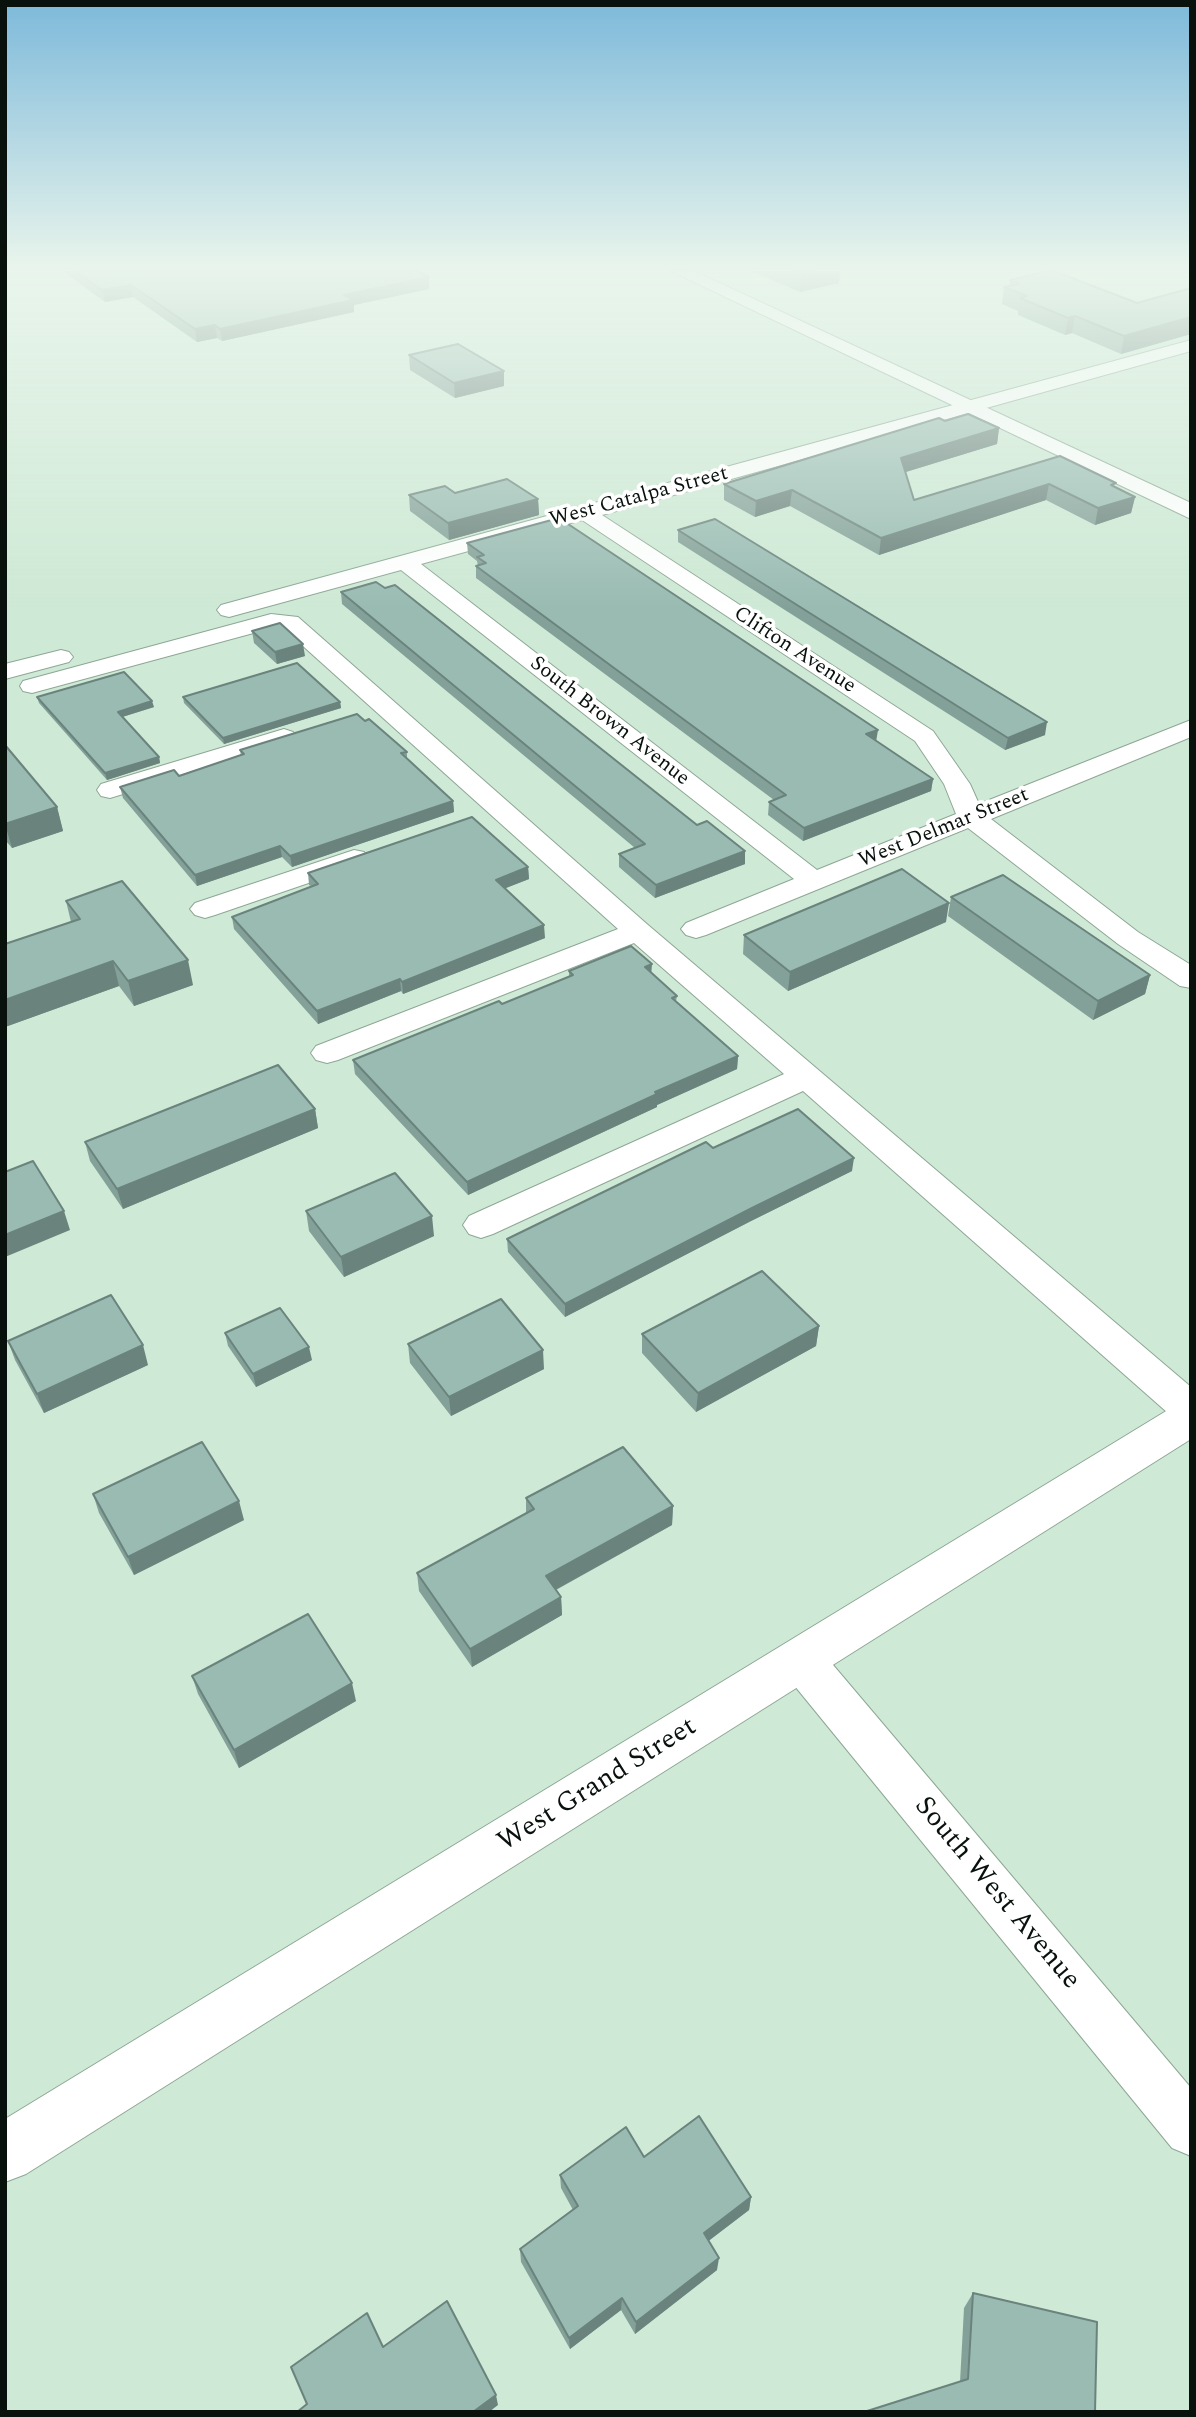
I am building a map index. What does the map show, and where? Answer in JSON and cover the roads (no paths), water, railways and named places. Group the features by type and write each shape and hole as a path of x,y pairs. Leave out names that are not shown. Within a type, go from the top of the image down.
{"main road":[{"path":"920,384 1188,508"},
{"name":"West Grand Street","path":"5,2153 1191,1417"}],"street":[{"name":"West Catalpa Street","path":"206,616 1056,384"},
{"name":"Clifton Avenue","path":"585,513 924,736 957,784 972,818"},
{"name":"South Brown Avenue","path":"404,562 814,881"},
{"path":"32,686 271,621 290,622 372,710 486,812 638,931 1191,1410"},
{"path":"5,672 179,624"},
{"name":"West Delmar Street","path":"696,929 1191,728"},
{"path":"110,790 306,730"},
{"path":"972,818 1128,938 1191,979"},
{"path":"205,909 384,847"},
{"path":"327,1053 638,931"},
{"path":"481,1225 806,1077"},
{"name":"South West Avenue","path":"801,1660 1191,2129"}]}
